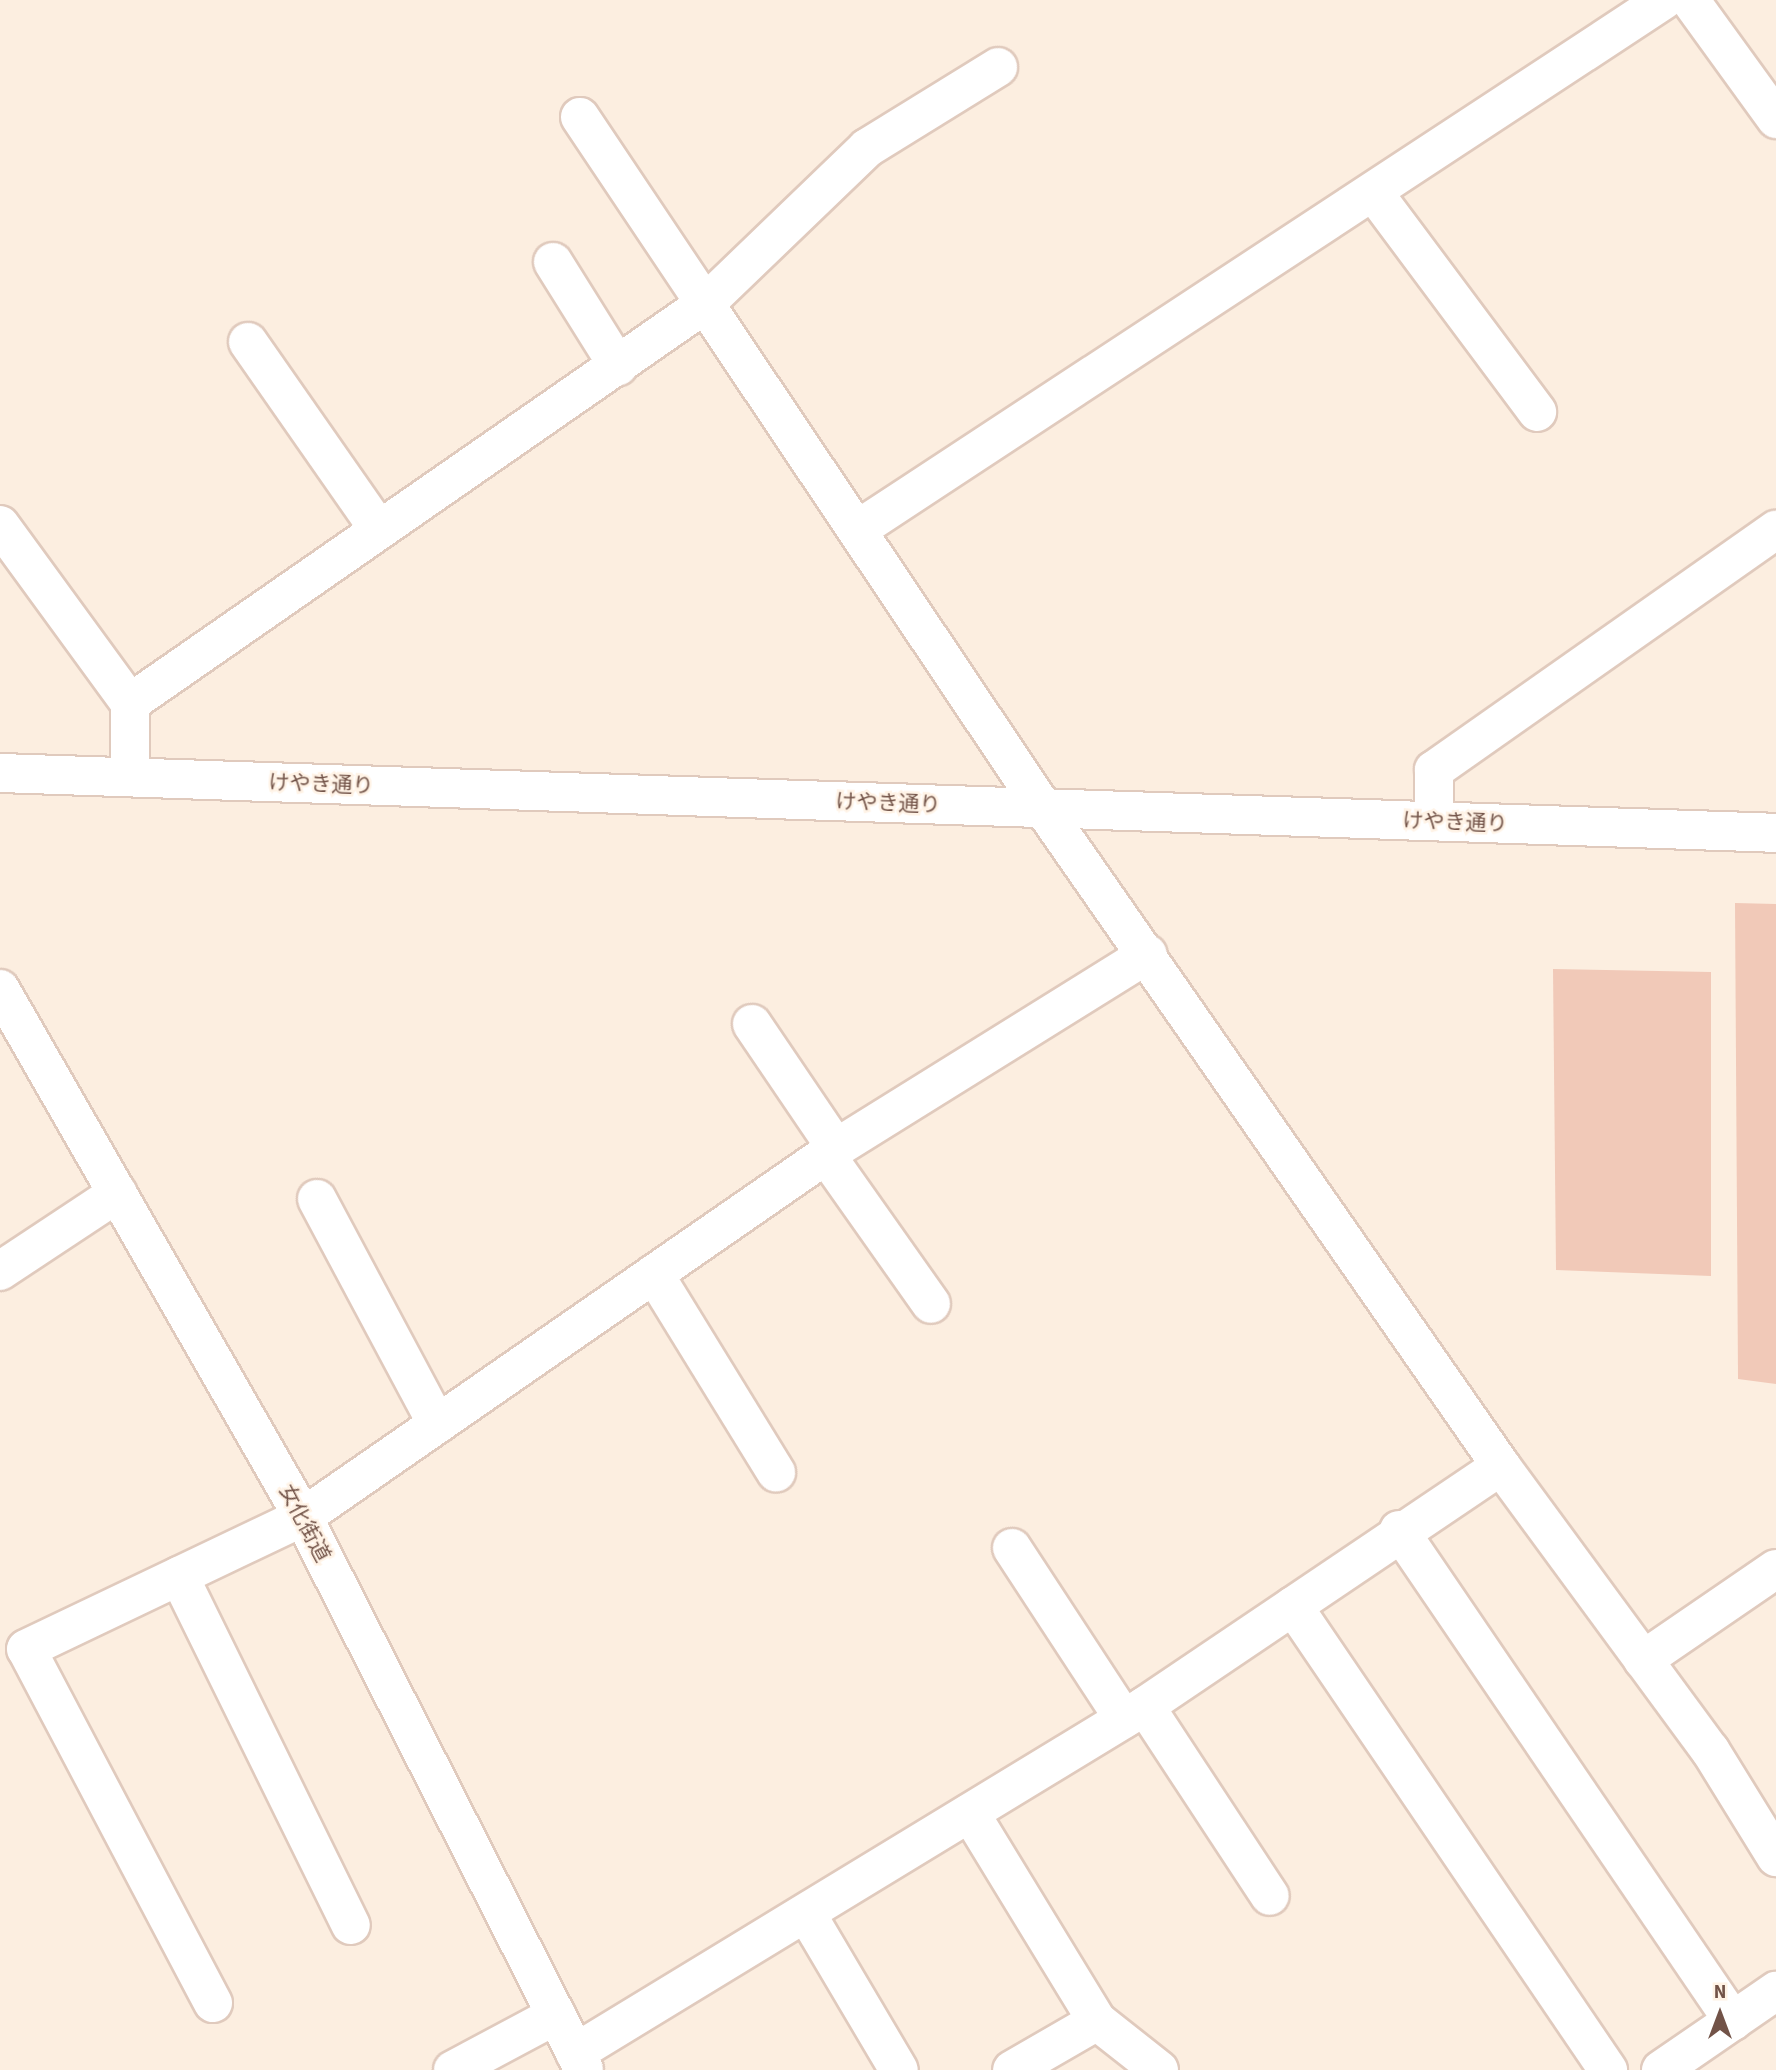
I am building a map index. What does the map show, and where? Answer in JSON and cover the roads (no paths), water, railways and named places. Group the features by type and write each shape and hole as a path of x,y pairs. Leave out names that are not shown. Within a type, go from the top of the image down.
{"street":[{"path":"857,530 1374,193 1685,1 1776,119"},
{"path":"130,703 705,304 867,148 998,67"},
{"path":"580,117 1043,808 1148,954 1501,1466 1643,1660 1776,1857"},
{"path":"1374,193 1537,412"},
{"path":"553,262 618,366"},
{"path":"248,342 379,530"},
{"path":"0,525 130,703 130,777"},
{"path":"1434,821 1434,771 1776,530"},
{"name":"けやき通り","path":"0,773 1776,832"},
{"path":"213,2003 26,1649 303,1517 831,1152 1148,954"},
{"name":"女化街道","path":"0,989 303,1517 579,2062"},
{"path":"752,1024 930,1304"},
{"path":"0,1271 118,1193"},
{"path":"317,1199 437,1424"},
{"path":"654,1274 776,1472"},
{"path":"579,2062 806,1913 1134,1712 1293,1606 1399,1530 1501,1466"},
{"path":"1399,1530 1732,2021"},
{"path":"1012,1548 1270,1896"},
{"path":"1643,1660 1776,1569"},
{"path":"179,1576 351,1925"},
{"path":"1293,1606 1608,2070"},
{"path":"970,1813 1097,2021 1159,2070"},
{"path":"806,1913 899,2070"},
{"path":"1661,2070 1776,1991"},
{"path":"453,2070 556,2015"},
{"path":"1012,2070 1097,2021"}]}
